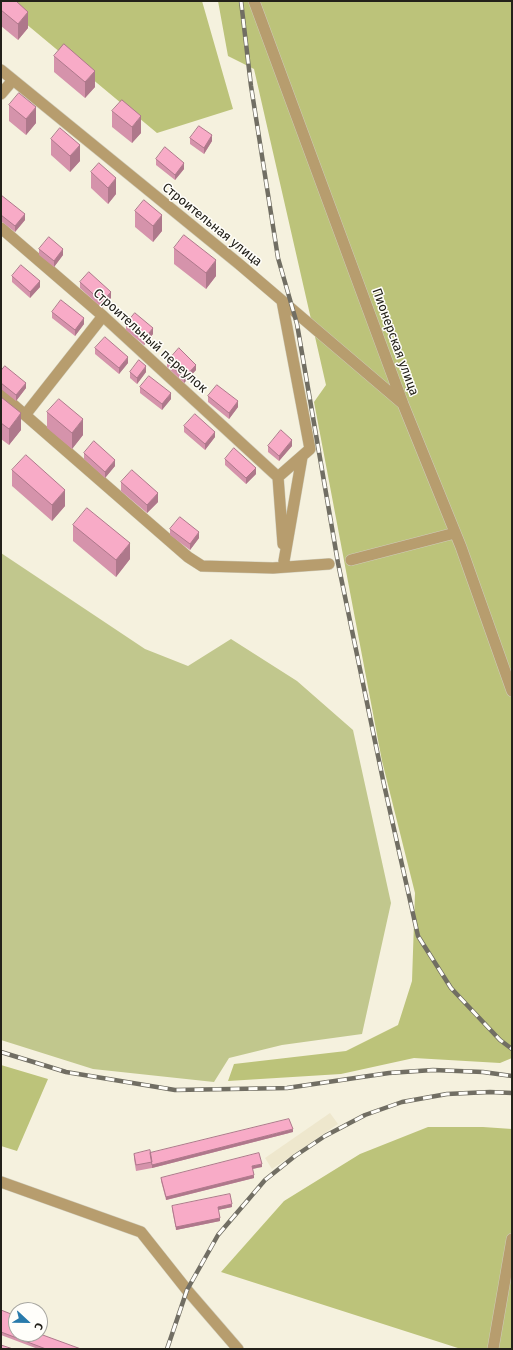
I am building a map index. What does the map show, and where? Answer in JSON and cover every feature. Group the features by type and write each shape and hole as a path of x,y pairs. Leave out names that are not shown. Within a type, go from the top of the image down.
{"street":[{"name":"Пионерская улица","path":"254,1 403,404 455,533 512,691"},
{"name":"Строительная улица","path":"1,70 282,301 403,404"},
{"path":"1,94 13,80"},
{"name":"Строительный переулок","path":"1,228 103,316 278,477"},
{"path":"282,301 310,449 278,477 284,564"},
{"path":"25,415 103,316"},
{"path":"1,394 188,557 202,566 273,568 284,564 329,564"},
{"path":"284,564 302,456"},
{"path":"351,560 455,533"},
{"path":"1,1182 141,1232 187,1290 238,1349"},
{"path":"493,1349 512,1239"}],"shaded area":[{"path":"330,1113 338,1124 272,1169 265,1158"}],"green space":[{"path":"1,1 202,1 233,109 157,133 1,3"},
{"path":"218,1 512,1 512,1058 500,1063 414,1058 341,1074 228,1081 234,1064 346,1051 398,1025 412,981 415,893 382,761 314,402 326,385 254,69 228,56"},
{"path":"1,553 145,649 188,666 231,639 297,681 353,730 391,903 362,1034 282,1045 229,1058 214,1082 93,1069 1,1040"},
{"path":"1,1065 48,1079 17,1151 1,1146"},
{"path":"428,1127 483,1127 512,1129 512,1349 461,1349 221,1272 284,1201 360,1154"}],"building":[{"path":"1,1 16,1 28,12 18,24 1,10"},
{"path":"64,44 95,71 85,82 54,56"},
{"path":"19,93 36,107 26,119 9,105"},
{"path":"122,100 141,116 132,127 112,111"},
{"path":"199,126 212,135 204,148 190,138"},
{"path":"60,128 80,145 70,156 51,139"},
{"path":"165,147 184,163 175,175 156,159"},
{"path":"99,163 116,178 108,188 91,172"},
{"path":"1,195 25,214 15,226 1,215"},
{"path":"144,200 162,215 153,226 135,211"},
{"path":"184,235 216,260 206,273 174,248"},
{"path":"49,237 63,249 54,261 39,249"},
{"path":"21,265 40,281 30,292 12,276"},
{"path":"89,272 111,292 102,302 80,282"},
{"path":"61,300 84,318 75,330 52,312"},
{"path":"135,313 153,328 144,339 126,324"},
{"path":"105,337 128,357 119,368 95,348"},
{"path":"179,348 196,365 184,378 167,362"},
{"path":"139,360 146,366 137,378 130,372"},
{"path":"5,366 26,383 16,395 1,383 1,371"},
{"path":"149,376 171,393 162,404 140,387"},
{"path":"217,385 238,401 229,413 208,396"},
{"path":"1,397 21,413 9,429 1,423"},
{"path":"59,399 83,419 72,433 47,412"},
{"path":"195,414 215,432 205,444 184,426"},
{"path":"281,430 292,440 279,456 268,446"},
{"path":"94,441 115,460 105,472 84,453"},
{"path":"234,448 256,468 246,478 225,459"},
{"path":"26,455 65,490 52,505 12,470"},
{"path":"132,470 158,493 147,505 121,482"},
{"path":"87,508 130,543 116,560 73,525"},
{"path":"180,517 199,532 190,544 170,529"},
{"path":"289,1119 293,1129 152,1165 150,1153"},
{"path":"150,1150 152,1162 136,1165 134,1154"},
{"path":"259,1153 262,1164 252,1166 254,1175 166,1197 161,1178"},
{"path":"230,1194 232,1204 218,1207 220,1218 176,1227 172,1206"},
{"path":"1,1310 8,1313 8,1335 1,1332"},
{"path":"48,1337 81,1349 46,1349 27,1342 48,1342"},
{"path":"1,1345 13,1349 1,1349"}],"railway":[{"path":"241,1 251,86 278,258 297,324 338,563 383,780 418,936 451,988 500,1040 512,1049"},
{"path":"1,1052 66,1072 175,1090 287,1088 389,1073 433,1070 483,1072 512,1076"},
{"path":"167,1349 187,1290 218,1235 265,1180 295,1156 325,1136 365,1115 402,1102 447,1094 490,1092 512,1093"}]}
